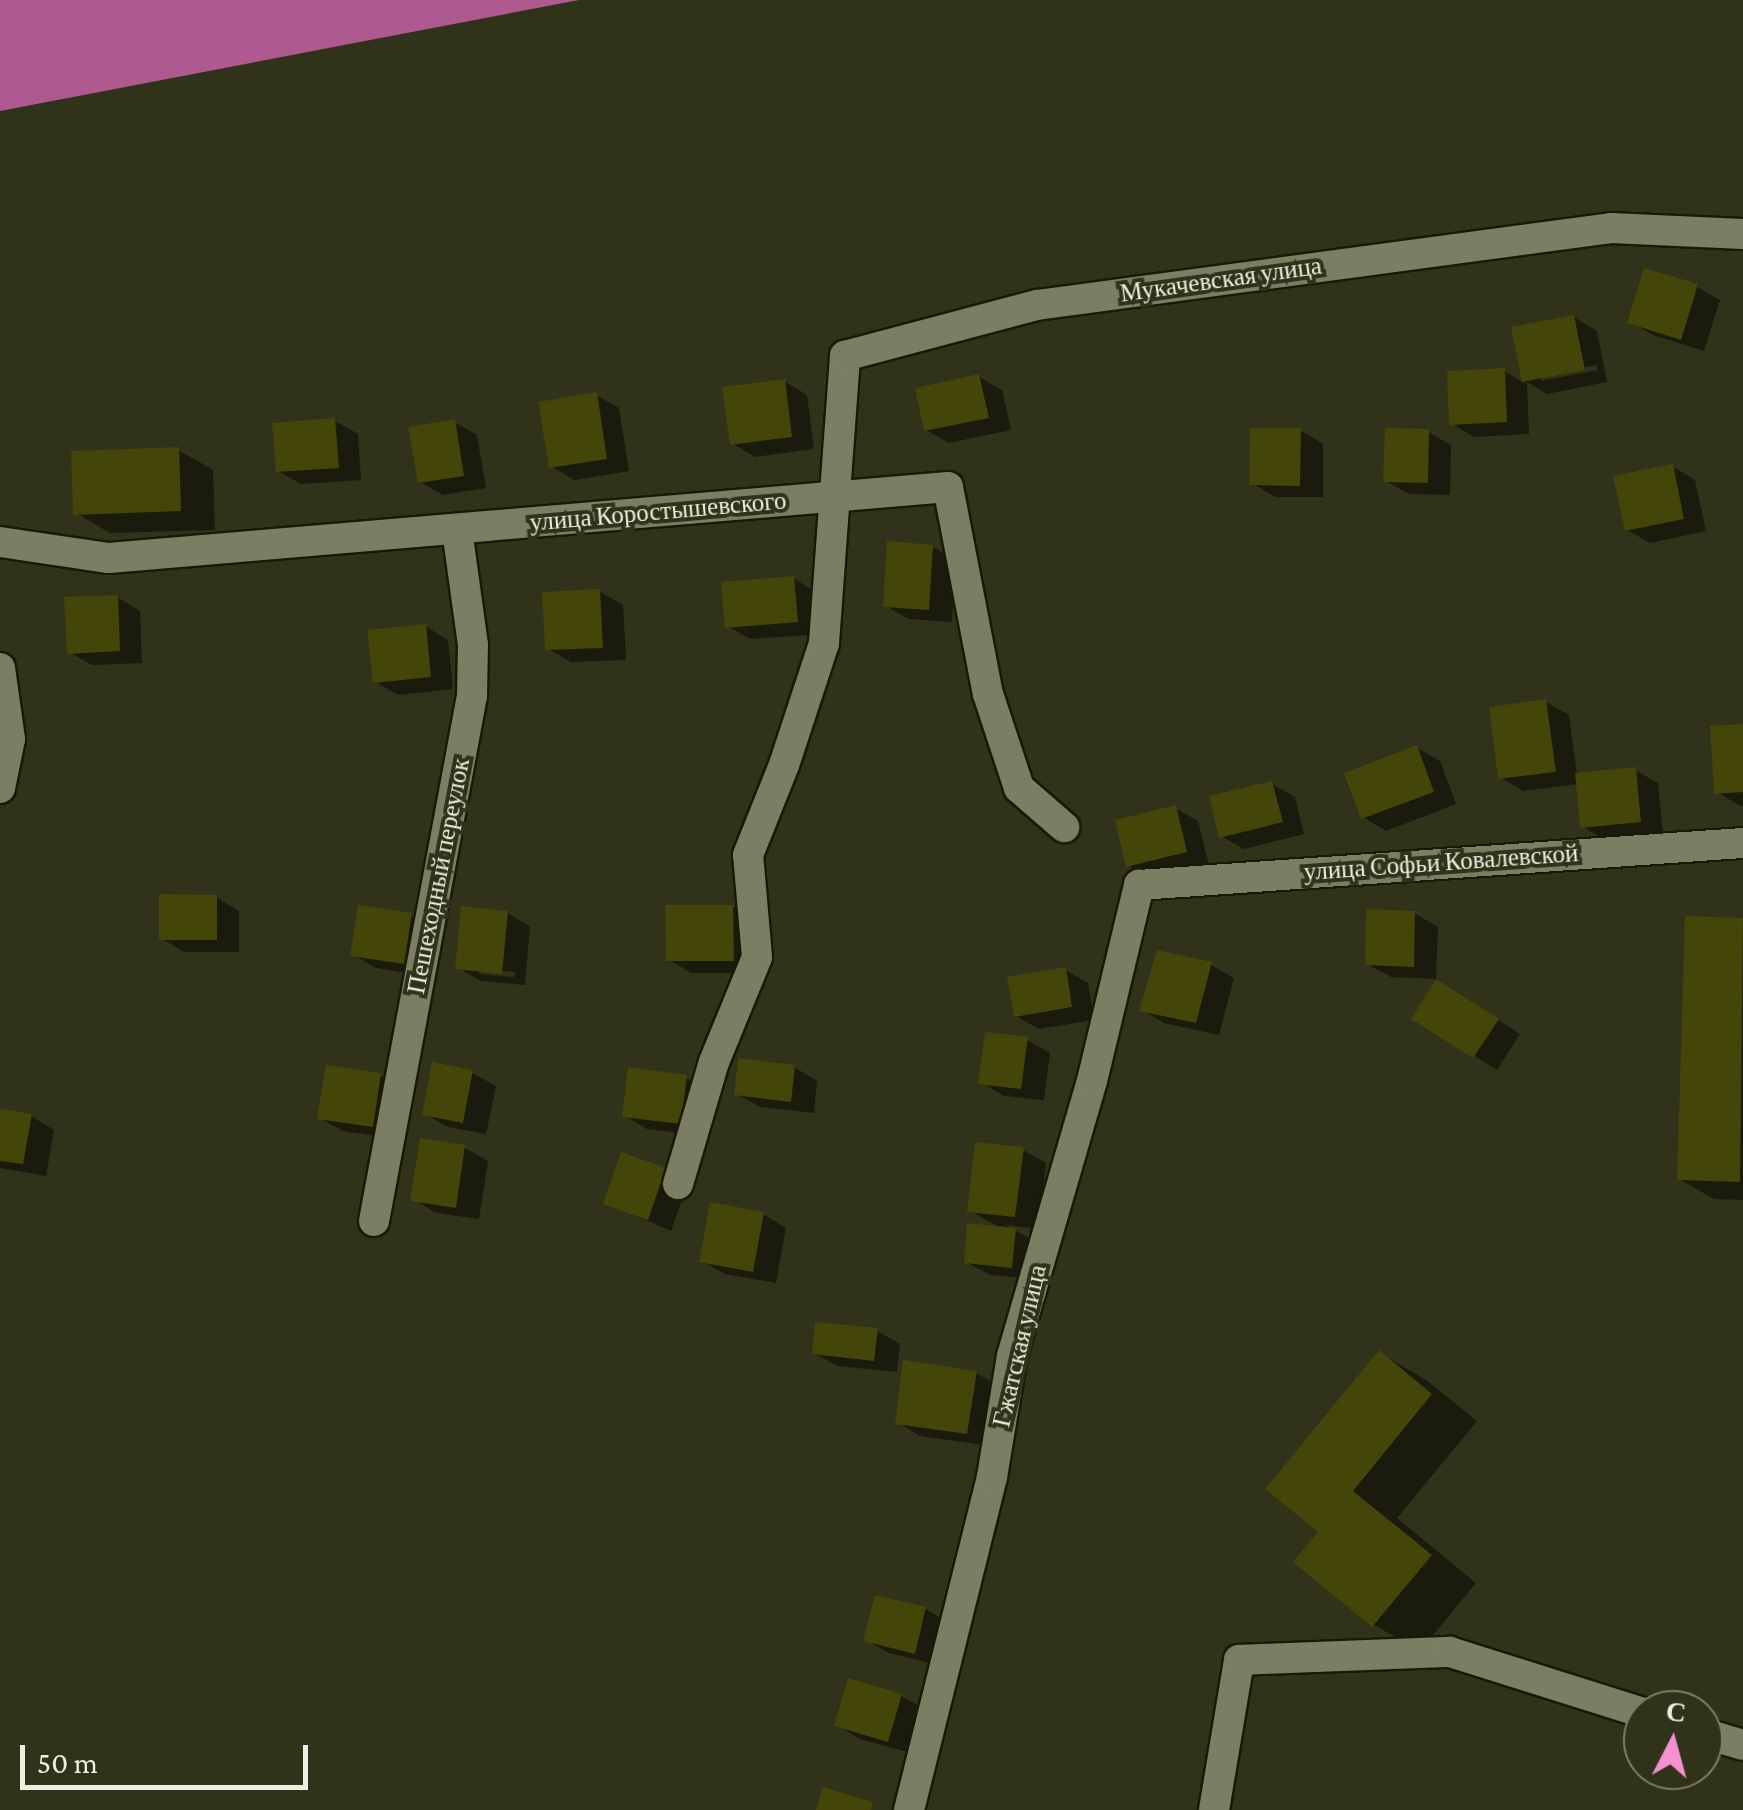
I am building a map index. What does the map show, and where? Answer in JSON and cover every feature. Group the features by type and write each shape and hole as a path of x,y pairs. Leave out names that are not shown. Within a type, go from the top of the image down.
{"street":[{"name":"Мукачевская улица","path":"835,497 845,356 1056,302 1610,228 1743,234"},
{"name":"улица Коростышевского","path":"0,542 109,558 948,487 988,694 1019,788 1064,827"},
{"path":"678,1184 714,1062 757,958 748,855 784,765 824,642 835,497"},
{"name":"Пешеходный переулок","path":"374,1220 472,696 473,645 457,529"},
{"path":"0,668 10,739 0,788"},
{"name":"улица Софьи Ковалевской","path":"1139,885 1743,843"},
{"name":"Гжатская улица","path":"909,1810 992,1477 1012,1356 1092,1081 1139,885"},
{"path":"1214,1810 1238,1660 1450,1652 1623,1708"}],"shaded area":[{"path":"0,0 579,0 0,111"}],"building":[{"path":"1644,268 1698,284 1681,340 1627,323"},
{"path":"1574,315 1585,370 1522,382 1511,327"},
{"path":"1505,368 1507,422 1449,425 1447,371"},
{"path":"979,374 989,418 924,431 915,388"},
{"path":"785,379 792,437 730,445 722,387"},
{"path":"597,392 607,459 549,468 538,402"},
{"path":"335,418 339,468 276,472 272,423"},
{"path":"455,419 464,476 418,483 408,427"},
{"path":"1250,428 1301,428 1300,486 1249,485"},
{"path":"1385,428 1429,429 1428,483 1383,482"},
{"path":"179,447 181,511 73,515 71,451"},
{"path":"1673,464 1684,519 1625,531 1613,476"},
{"path":"887,541 933,545 929,610 883,607"},
{"path":"794,576 798,622 725,628 721,582"},
{"path":"600,589 603,648 545,650 542,592"},
{"path":"118,595 120,651 67,654 64,597"},
{"path":"426,624 431,677 373,683 367,630"},
{"path":"1546,699 1556,772 1498,779 1489,707"},
{"path":"1743,724 1743,792 1714,794 1710,726"},
{"path":"1417,745 1434,792 1361,819 1344,773"},
{"path":"1636,767 1641,822 1580,828 1575,773"},
{"path":"1272,781 1283,822 1219,838 1209,796"},
{"path":"1176,805 1187,852 1126,867 1115,820"},
{"path":"159,894 217,895 217,940 159,940"},
{"path":"358,905 412,913 404,964 350,956"},
{"path":"665,905 733,905 734,961 666,961"},
{"path":"461,906 508,911 502,974 455,969"},
{"path":"1366,909 1415,911 1414,967 1365,965"},
{"path":"1685,916 1743,918 1740,1182 1677,1180"},
{"path":"1157,950 1212,962 1196,1023 1139,1011"},
{"path":"1066,967 1072,1007 1014,1017 1007,977"},
{"path":"1436,979 1499,1019 1473,1058 1411,1019"},
{"path":"985,1032 1028,1037 1021,1089 978,1084"},
{"path":"738,1058 795,1065 791,1102 734,1095"},
{"path":"432,1062 473,1070 463,1123 422,1115"},
{"path":"326,1065 381,1073 373,1127 317,1119"},
{"path":"628,1067 687,1075 681,1124 622,1117"},
{"path":"0,1109 32,1114 23,1164 0,1161"},
{"path":"420,1138 465,1145 456,1208 410,1201"},
{"path":"975,1142 1024,1147 1015,1217 967,1212"},
{"path":"621,1152 666,1168 648,1220 603,1204"},
{"path":"710,1202 764,1212 753,1272 699,1262"},
{"path":"967,1223 1016,1228 1012,1268 964,1263"},
{"path":"815,1322 878,1328 874,1361 812,1354"},
{"path":"1379,1350 1432,1394 1353,1491 1432,1555 1372,1627 1293,1562 1318,1532 1265,1489"},
{"path":"903,1360 977,1371 967,1434 895,1424"},
{"path":"875,1595 926,1607 915,1654 863,1641"},
{"path":"848,1678 902,1694 888,1742 834,1726"},
{"path":"823,1787 873,1802 871,1810 816,1810"}]}
